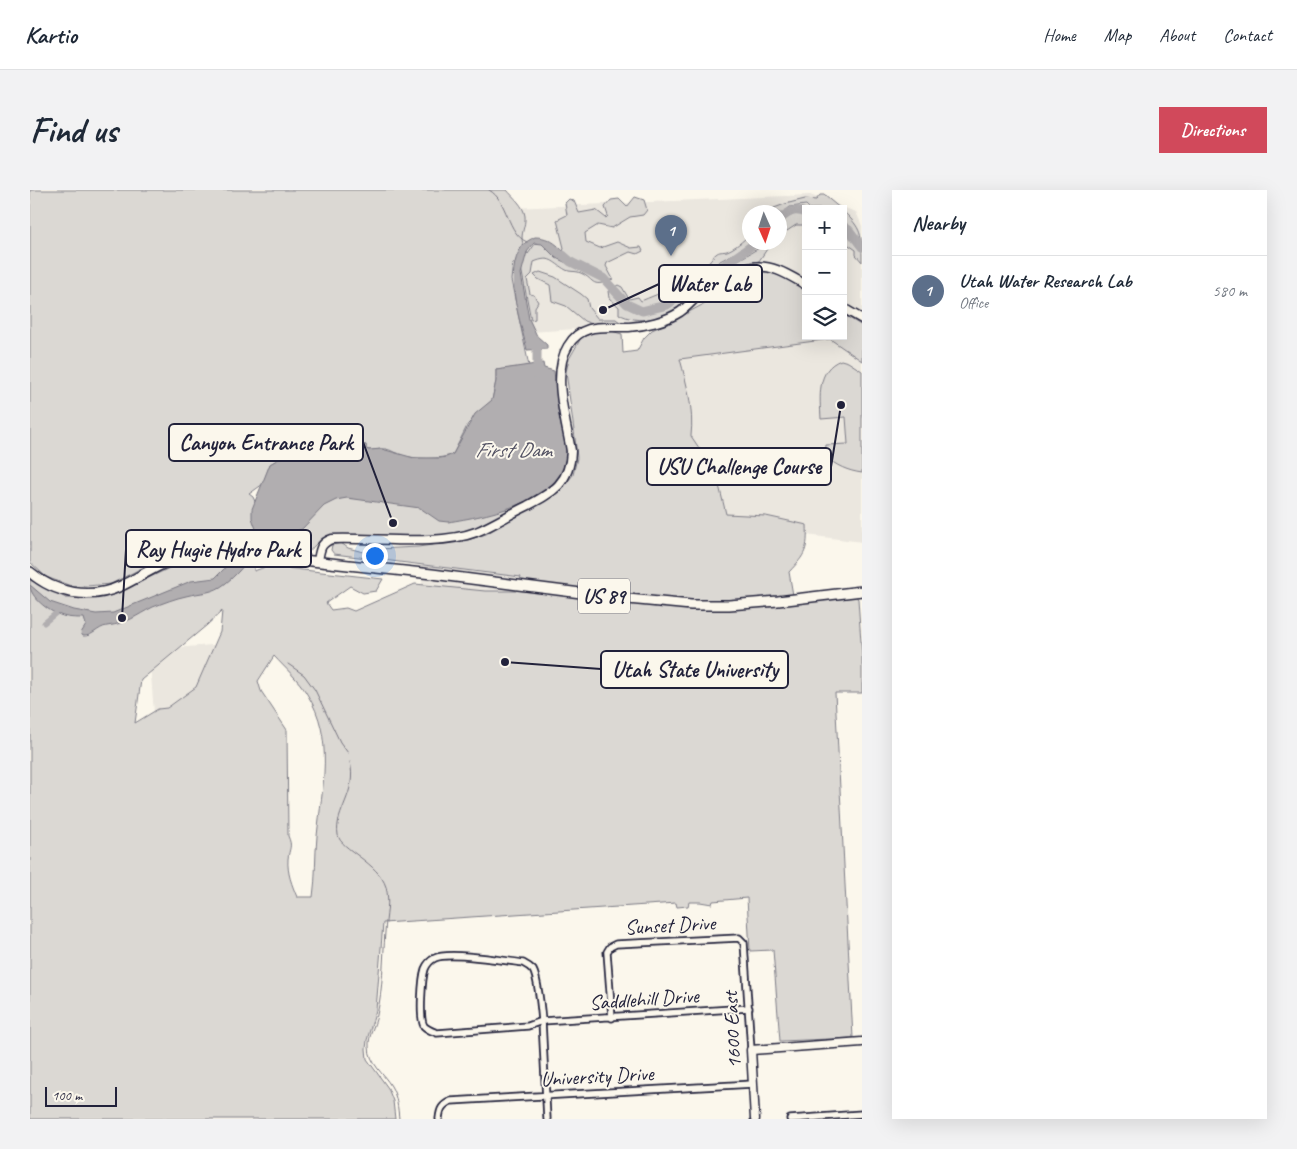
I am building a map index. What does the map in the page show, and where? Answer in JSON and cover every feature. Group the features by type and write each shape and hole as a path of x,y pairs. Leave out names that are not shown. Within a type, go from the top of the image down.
{"main road":[{"name":"US 89","path":"30,572 56,588 73,593 101,592 119,587 166,562 193,552 210,550 691,605 729,605 778,601 862,591"}],"street":[{"path":"318,561 320,548 332,539 426,539 457,537 476,532 554,490 568,473 571,461 560,385 561,364 567,347 576,335 585,330 599,327 637,326 660,321 680,312 709,286 736,272 754,267 769,267 783,272 802,283"},
{"path":"847,310 862,319"},
{"name":"Sunset Drive","path":"612,1018 608,952 610,947 616,944 739,938 743,940"},
{"name":"1600 East","path":"743,940 755,1119"},
{"path":"542,1021 528,1026 438,1033 431,1031 424,1025 421,1013 425,970 434,958 446,955 523,964 529,966 534,972 542,1021 547,1119"},
{"name":"Saddlehill Drive","path":"542,1021 749,1008"},
{"path":"751,1050 862,1042"},
{"name":"University Drive","path":"439,1119 440,1110 444,1104 451,1100 753,1084"},
{"path":"790,1119 862,1114"}],"shaded area":[{"path":"30,190 507,190 524,212 525,221 522,238 524,248 528,254 535,244 542,242 562,256 564,248 557,220 567,215 565,203 569,199 574,201 579,213 596,210 606,218 608,216 605,207 611,200 619,199 627,207 635,197 644,200 647,210 643,215 630,217 612,228 598,225 585,233 586,242 600,248 617,242 631,248 641,247 643,251 637,254 630,252 607,263 606,266 613,279 596,283 584,274 566,270 551,260 544,259 534,262 532,274 527,279 530,294 534,295 538,302 535,307 535,319 531,320 520,262 513,263 511,280 529,366 496,370 492,400 468,424 453,454 435,458 413,457 386,449 369,450 366,449 366,445 346,445 335,440 294,444 283,453 282,457 270,464 263,484 249,494 253,497 256,504 334,495 505,507 508,513 470,531 455,534 422,537 332,536 320,541 306,553 209,541 206,540 203,532 194,541 111,584 74,587 46,577 30,562"},
{"path":"810,195 837,205 802,205 802,340 847,340 847,209 856,212 862,226 862,542 807,535 806,525 766,516 726,515 736,899 383,923 376,1010 366,1049 367,1059 388,1088 393,1101 395,1119 186,1119 149,650 423,628 421,547 607,523 600,387 711,320 516,333 420,212","holes":["274,656 307,693 313,706 453,904 289,898 245,669"]},
{"path":"820,195 824,195 836,205 802,205 787,209 787,205 782,205 805,199 816,200"},
{"path":"802,212 802,225 796,225 787,231 787,218"},
{"path":"847,215 860,233 862,262 856,255 856,250 847,244"},
{"path":"742,242 742,249 720,261 713,271 692,284 685,291 688,293 716,273 756,250 766,250 759,261 744,265 723,275 700,289 667,314 643,320 627,317 619,314 619,307 609,298 608,291 618,285 622,287 629,299 638,297 641,301 697,276 717,253 733,248"},
{"path":"767,271 802,286 802,340 822,340 680,359 691,407 691,436 716,473 726,514 766,516 807,525 805,551 789,572 794,601 856,596 858,599 862,656 862,693 835,693 853,1038 780,1041 773,950 750,951 747,898 713,901 712,904 689,902 688,906 677,907 676,903 383,923 376,1010 366,1049 367,1059 388,1088 393,1101 395,1119 30,1119 30,580 66,598 92,598 129,587 178,564 210,556 254,560 254,571 268,566 383,579 376,591 363,593 350,586 326,603 331,610 346,608 354,611 415,584 485,591 516,591 521,577 334,554 331,550 332,545 341,543 348,548 371,554 377,549 418,547 468,540 486,534 559,492 573,475 577,458 566,372 569,359 581,338 594,332 611,331 622,334 623,353 637,351 644,338 652,330 702,305 740,276 753,272","holes":["222,611 220,632 196,687 167,708 158,709 135,723 141,680","274,656 296,679 316,711 324,745 323,781 313,897 297,897 288,869 290,845 288,836 287,730 261,691 258,681"]},
{"path":"540,272 555,277 581,294 587,299 589,308 598,319 616,319 621,323 592,324 584,321 566,306 552,301 550,285 534,275"},
{"path":"847,317 862,326 862,361 831,340 847,340"},
{"path":"841,360 862,371 862,473 842,468 825,456 826,445 848,444 846,417 821,419 820,393 823,377 833,364"}],"water":[{"path":"535,237 554,243 577,268 556,258 542,244 534,243 527,252 521,274 529,319 537,336 547,345 547,349 527,350 517,311 513,283 516,257 522,246"},
{"name":"First Dam","path":"543,363 544,368 554,371 566,454 562,470 552,484 538,495 520,504 482,516 448,522 439,521 420,508 347,498 336,500 324,506 302,529 293,532 266,531 243,566 221,587 212,591 165,602 126,621 104,627 86,636 83,636 81,633 86,625 84,618 66,617 55,613 40,603 31,590 30,585 50,602 74,610 96,614 113,613 191,581 215,578 230,563 256,529 252,518 252,509 270,464 282,457 285,450 291,446 309,441 329,440 345,442 346,445 366,445 366,449 369,450 382,449 414,458 446,457 453,454 475,414 492,400 496,370"}],"waterway":[{"path":"489,190 496,195 515,232 527,242"},
{"path":"787,214 798,211 802,212"},
{"path":"847,229 862,247"},
{"path":"563,255 571,262 603,278 627,304 642,311 667,305 746,250"},
{"path":"534,339 537,346 537,375"},
{"path":"44,623 61,609"},
{"path":"288,664 304,675 315,690 340,742 348,753"},
{"path":"350,762 351,783 339,818 338,835 345,846 376,871 386,887 388,904 382,984 369,1047 371,1058 393,1090 399,1119"}],"place":[{"name":"Utah Water Research Lab","path":"671,256"},
{"name":"Water Lab","path":"603,310"},
{"name":"USU Challenge Course","path":"841,405"},
{"name":"Canyon Entrance Park","path":"393,523"},
{"name":"Ray Hugie Hydro Park","path":"122,618"},
{"name":"Utah State University","path":"505,662"}]}
